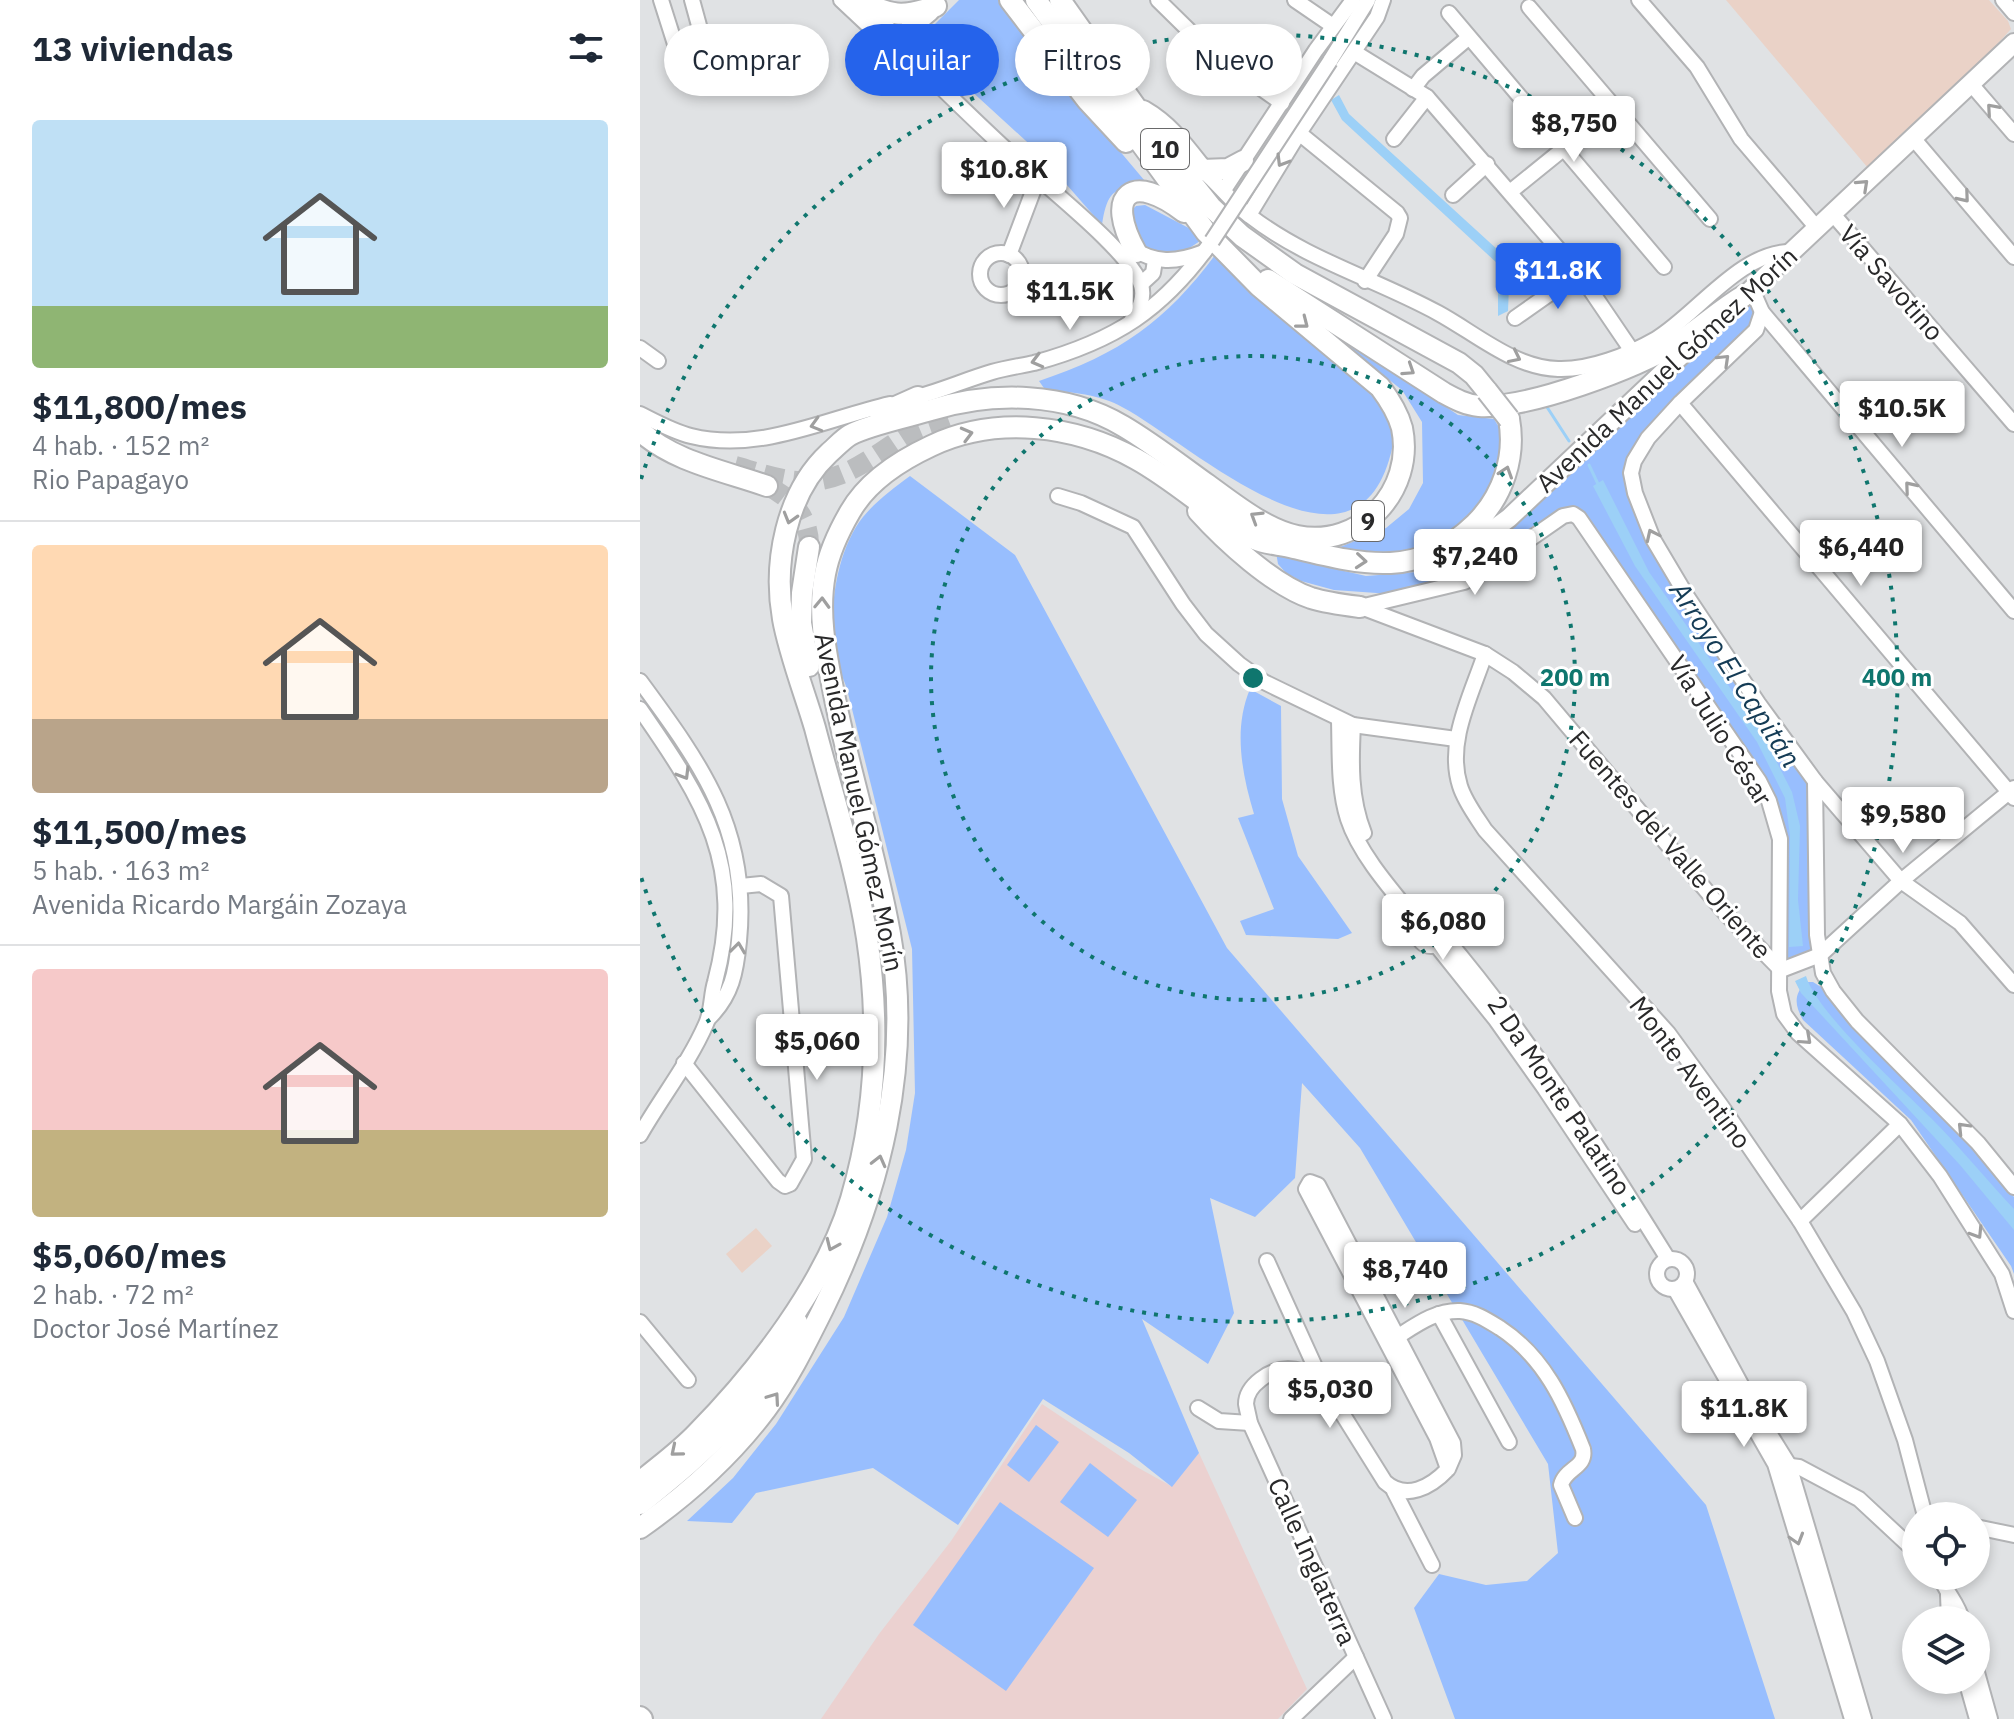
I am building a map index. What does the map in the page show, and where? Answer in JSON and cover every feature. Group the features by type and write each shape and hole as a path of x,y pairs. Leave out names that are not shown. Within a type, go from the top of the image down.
{"highway":[{"path":"859,0 886,13 901,15 917,13 938,3"},
{"path":"1010,0 1037,39 1102,118 1156,166"},
{"name":"10","path":"1036,0 1207,242"},
{"path":"914,24 938,3"},
{"name":"10","path":"1068,3 1135,107 1211,207 1242,236 1295,274 1459,363 1474,375 1509,419 1512,440 1509,466 1494,501 1472,527 1440,552"},
{"path":"1135,107 1171,131 1202,170 1228,169 1243,161"},
{"path":"1146,256 1125,232 1121,217 1121,206 1126,197 1135,192 1146,192 1169,201 1207,242 1444,393 1468,404 1481,406 1533,400 1634,365 1681,340 1748,292"},
{"name":"Avenida Manuel Gómez Morín","path":"640,1482 694,1437 722,1407 784,1328 811,1284 831,1250 850,1200 873,1091 873,985 866,931 824,762 783,621 780,587 782,553 794,505 813,470 851,434 967,401 1025,397 1095,413 1121,425 1249,513 1291,535 1331,538 1357,529 1381,510 1400,475 1402,428 1394,408 1380,387 1207,242"},
{"path":"851,434 866,421 918,397"},
{"path":"951,417 1017,410 1061,415 1085,422 1135,458"},
{"name":"Avenida Manuel Gómez Morín","path":"640,1528 684,1497 763,1413 787,1379 855,1241 870,1197 892,1097 898,988 890,932 837,708 822,622 825,571 838,534 857,500 914,454 940,441 973,431 1002,427 1053,430 1135,458 1253,539 1338,559 1372,563 1405,562 1440,552"},
{"path":"640,431 724,462"},
{"path":"640,431 654,444 675,454 767,486"},
{"path":"1171,482 1219,533 1258,566 1310,597 1360,607"},
{"path":"809,547 801,623 822,726 824,762"},
{"path":"640,1504 745,1410 786,1349 811,1284"},
{"path":"640,1545 684,1497"}],"main road":[{"name":"Avenida Manuel Gómez Morín","path":"1440,552 1457,552 1468,548 1509,518 2014,43"}],"street":[{"path":"661,0 681,63 688,69 712,73 692,0"},
{"path":"841,0 871,24"},
{"path":"859,0 881,24"},
{"path":"1158,0 1215,56 1282,103"},
{"path":"1295,0 1333,26"},
{"path":"1224,190 1353,0"},
{"path":"640,414 689,436 742,441 788,433 918,397 995,371 1033,363 1080,348 1127,326 1170,292 1207,242 1368,0"},
{"path":"1249,215 1299,133 1377,17 1383,0"},
{"path":"1639,0 1697,67 1741,139 1817,228"},
{"path":"2003,0 2014,13"},
{"path":"1529,7 1710,219"},
{"path":"1449,13 1664,267"},
{"path":"1413,89 1423,76 1468,38"},
{"path":"1354,52 1427,97 1579,273 1632,351"},
{"path":"1971,84 2014,134"},
{"path":"952,96 1089,223 1130,267 1141,284 1141,304 1127,326"},
{"path":"1394,139 1427,97"},
{"path":"1510,192 1615,107"},
{"path":"1299,133 1400,218 1396,234 1365,281"},
{"path":"1913,138 2014,257"},
{"path":"1453,195 1487,164"},
{"path":"1202,170 1249,215 1322,261 1437,312 1522,361 1556,369 1587,366 1632,351 1671,329 1722,283 1770,255 1791,252"},
{"path":"1009,255 1038,178"},
{"name":"Vía Savotino","path":"1832,213 2014,424"},
{"path":"1089,223 1146,256 1173,262 1207,242"},
{"path":"1141,284 1153,273 1146,256"},
{"path":"1515,318 1579,273"},
{"path":"1748,292 2014,611"},
{"path":"1762,312 1756,330 1648,438 1634,461 1631,473 1636,497 1653,539 1688,598 1815,781 1901,881 1960,923 2014,985"},
{"path":"640,348 658,361"},
{"path":"1680,403 2012,793 1901,881 1820,955 1781,970"},
{"path":"1058,496 1133,527 1183,604 1223,650 1264,682 1346,723 1456,739"},
{"name":"Vía Julio César","path":"1405,595 1464,582 1563,516 1573,514 1579,518 1746,762 1769,801 1780,839 1781,970"},
{"path":"1360,607 1405,595 1405,624"},
{"name":"Fuentes del Valle Oriente","path":"1360,607 1485,654 1544,698 1726,914 1781,970 1780,1003 1791,1025 1900,1124 1940,1176 1990,1253 2006,1283 2014,1311"},
{"name":"Monte Aventino","path":"1485,654 1456,739 1457,773 1461,788 1485,830 1668,1033 1800,1221 1854,1312 1877,1361 1905,1440 1921,1502"},
{"path":"640,681 718,799 741,886 741,916 732,980 724,1003 709,1018 640,1135"},
{"path":"640,709 703,807 720,858 726,915 723,949 711,994 709,1018"},
{"name":"2 Da Monte Palatino","path":"1346,723 1358,817 1368,842 1423,923 1434,920 1441,925 1440,940 1507,1013 1548,1072 1665,1261"},
{"path":"1815,781 1817,935 1823,973 1857,1021 1978,1143 2014,1187"},
{"path":"684,1063 778,1181 785,1186 790,1184 804,1159 781,896 761,884 741,886"},
{"path":"1800,1221 1900,1124"},
{"path":"1394,1491 1411,1492 1438,1480 1448,1469 1454,1455 1453,1443 1317,1184 1310,1182 1306,1189 1437,1438 1448,1469"},
{"path":"1680,1286 1666,1288 1659,1281 1657,1272 1665,1261 1678,1260 1685,1266 1680,1286 1782,1465 1864,1719"},
{"path":"1267,1261 1320,1378 1385,1482 1394,1491 1432,1565"},
{"path":"1397,1337 1439,1314 1458,1311 1473,1313 1511,1335 1543,1367 1569,1414 1585,1457 1582,1463 1565,1475 1561,1485 1575,1518"},
{"path":"1439,1314 1509,1442"},
{"path":"640,1322 688,1380"},
{"name":"Calle Inglaterra","path":"1320,1378 1303,1371 1284,1369 1256,1382 1246,1402 1250,1423 1384,1719"},
{"path":"1198,1408 1219,1421 1250,1423"},
{"path":"1782,1465 1859,1499 1902,1538"},
{"path":"1782,1465 1852,1719"},
{"path":"1990,1530 2014,1535"},
{"path":"1946,1590 1957,1606"},
{"path":"1948,1595 1948,1606"},
{"path":"1291,1719 1356,1657"},
{"path":"1970,1694 1977,1719"},
{"path":"1983,1694 1990,1719"}],"shaded area":[{"path":"959,0 998,0 1017,24 1015,96 1074,96 1155,193 1132,189 1117,191 1108,202 1102,225 1038,152 977,96 999,96 999,24 935,24"},
{"path":"1726,0 1989,0 2008,21 2011,29 1984,59 1868,168"},
{"path":"1339,95 1349,114 1510,261 1508,311 1498,316 1498,264 1342,120 1331,100"},
{"path":"1145,205 1202,235 1200,241 1170,256 1143,250 1130,212 1136,206"},
{"path":"1221,247 1367,372 1380,387 1388,405 1394,439 1377,488 1349,511 1314,513 1274,501 1232,478 1122,407 1085,394 1046,391 1039,381 1096,358 1142,330 1163,314"},
{"path":"1752,289 1762,312 1756,330 1634,461 1653,539 1815,781 1820,955 1781,970 1778,876 1769,801 1579,518 1563,516 1481,573 1405,595 1334,590 1301,581 1286,573 1278,564 1276,552 1366,576 1430,571 1489,535"},
{"path":"1292,303 1458,415 1494,419 1500,429 1506,455 1482,513 1417,556 1333,550 1386,528 1409,509 1423,483 1422,422 1402,390"},
{"path":"910,476 1015,555 1227,948 1706,1505 1775,1719 1455,1719 1414,1608 1439,1574 1486,1585 1527,1581 1558,1553 1548,1464 1360,1148 1302,1083 1295,1178 1255,1217 1210,1198 1234,1313 1208,1364 1142,1319 1199,1453 1172,1487 1129,1453 1043,1399 958,1525 873,1468 756,1493 732,1523 687,1521 733,1478 776,1424 844,1317 887,1217 906,1150 915,1093 912,949 847,689 836,658 833,620 840,564 854,531 885,495"},
{"path":"1603,480 1649,572 1763,735 1792,792 1800,826 1798,900 1803,946 1789,947 1790,836 1785,798 1757,742 1635,566 1593,486"},
{"path":"1250,689 1281,706 1282,799 1298,856 1352,933 1338,939 1246,935 1240,921 1274,909 1238,818 1254,814 1241,752 1242,720"},
{"path":"1806,976 1813,991 1842,1029 1942,1129 2014,1209 2014,1230 1960,1165 1801,993 1795,981"},
{"path":"1806,982 1821,987 2014,1197 2014,1274 1911,1120 1803,1020 1797,1001 1799,991"},
{"path":"756,1228 772,1246 742,1273 726,1254"},
{"path":"1042,1404 1135,1466 1171,1486 1199,1453 1307,1689 1278,1719 821,1719 879,1634 951,1541"},
{"path":"1036,1425 1059,1442 1029,1482 1007,1465"},
{"path":"1090,1463 1137,1500 1108,1537 1060,1502"},
{"path":"1000,1502 1094,1568 1006,1691 913,1625"}],"waterway":[{"name":"Arroyo El Capitán","path":"1545,404 1569,441"},
{"name":"Arroyo El Capitán","path":"1589,465 1598,484"}],"tunnel":[{"path":"735,466 795,481 828,479 863,464 916,430 951,417"},
{"path":"767,486 798,510 807,527 809,547"}]}
